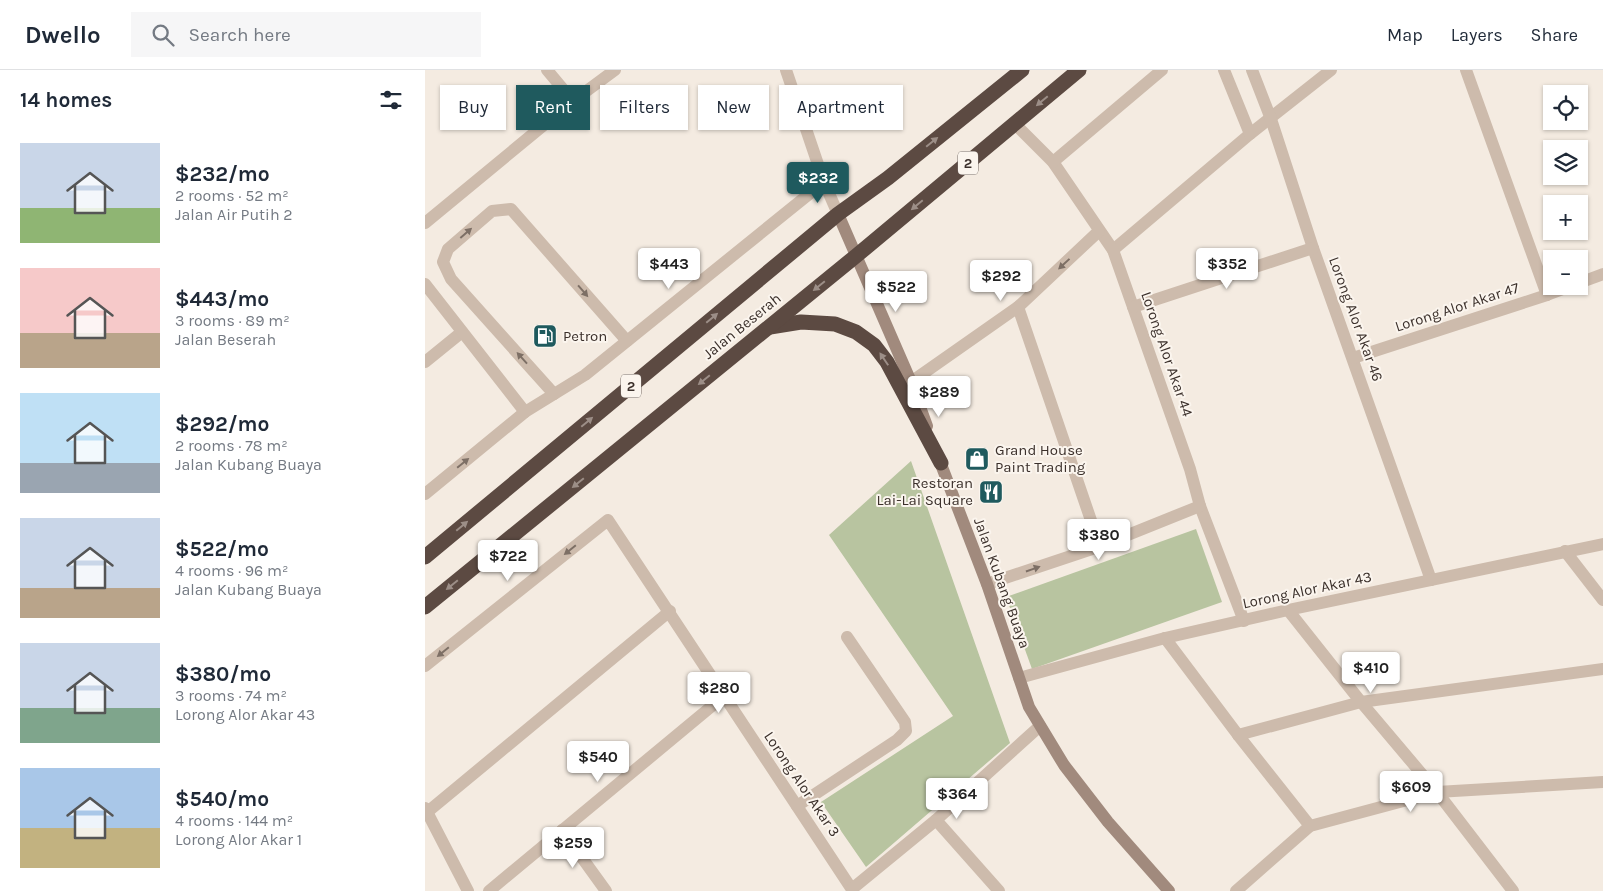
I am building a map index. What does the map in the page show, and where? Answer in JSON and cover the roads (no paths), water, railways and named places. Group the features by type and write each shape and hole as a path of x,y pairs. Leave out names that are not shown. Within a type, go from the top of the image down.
{"highway":[{"name":"Jalan Beserah","path":"425,557 838,214 888,178 1022,70"},
{"name":"Jalan Beserah","path":"425,607 856,256 1079,70"},
{"path":"769,327 801,322 835,324 856,332 874,345 887,362 941,463"}],"street":[{"path":"547,70 559,85"},
{"path":"590,89 615,70"},
{"path":"786,70 824,182 838,214"},
{"path":"1053,162 1162,70"},
{"path":"1224,70 1249,134"},
{"name":"Lorong Alor Akar 46","path":"1252,70 1271,119 1313,248 1431,580"},
{"path":"1113,250 1249,134 1271,119 1331,70"},
{"path":"1466,70 1543,284"},
{"name":"Lorong Alor Akar 44","path":"1015,123 1053,162 1113,250 1190,469 1200,506 1244,621"},
{"path":"425,224 539,130"},
{"path":"425,494 525,412 585,375 824,182"},
{"path":"554,394 451,280 443,262 447,249 492,211 511,209 627,341"},
{"name":"Jalan Kubang Buaya","path":"838,214 911,382 987,584 1029,706 1064,765 1097,808 1169,891"},
{"path":"911,382 1018,307 1099,231"},
{"path":"1133,307 1313,248"},
{"path":"1588,280 1603,274"},
{"path":"425,284 525,412"},
{"name":"Lorong Alor Akar 47","path":"1353,358 1547,295"},
{"path":"1018,307 1096,535 1098,547"},
{"path":"425,362 463,332"},
{"path":"987,584 1098,547 1200,506"},
{"name":"Lorong Alor Akar 3","path":"425,666 608,520 670,611 852,890"},
{"name":"Lorong Alor Akar 43","path":"1019,678 1165,638 1288,610 1603,544"},
{"path":"1565,551 1603,600"},
{"path":"1288,610 1361,702 1437,792 1513,891"},
{"path":"469,891 426,811 670,611"},
{"path":"797,806 897,740 906,730 905,722 847,636"},
{"path":"1165,638 1310,826"},
{"path":"1238,735 1361,702 1603,669"},
{"path":"489,891 724,696"},
{"path":"852,890 936,820 1040,726"},
{"path":"1236,891 1310,826 1437,792 1603,782"},
{"path":"936,820 999,891"},
{"path":"562,830 606,891"}],"place":[{"name":"Petron","path":"545,336"},
{"name":"Grand House Paint Trading","path":"977,459"},
{"name":"Restoran Lai-Lai Square","path":"991,492"}]}
